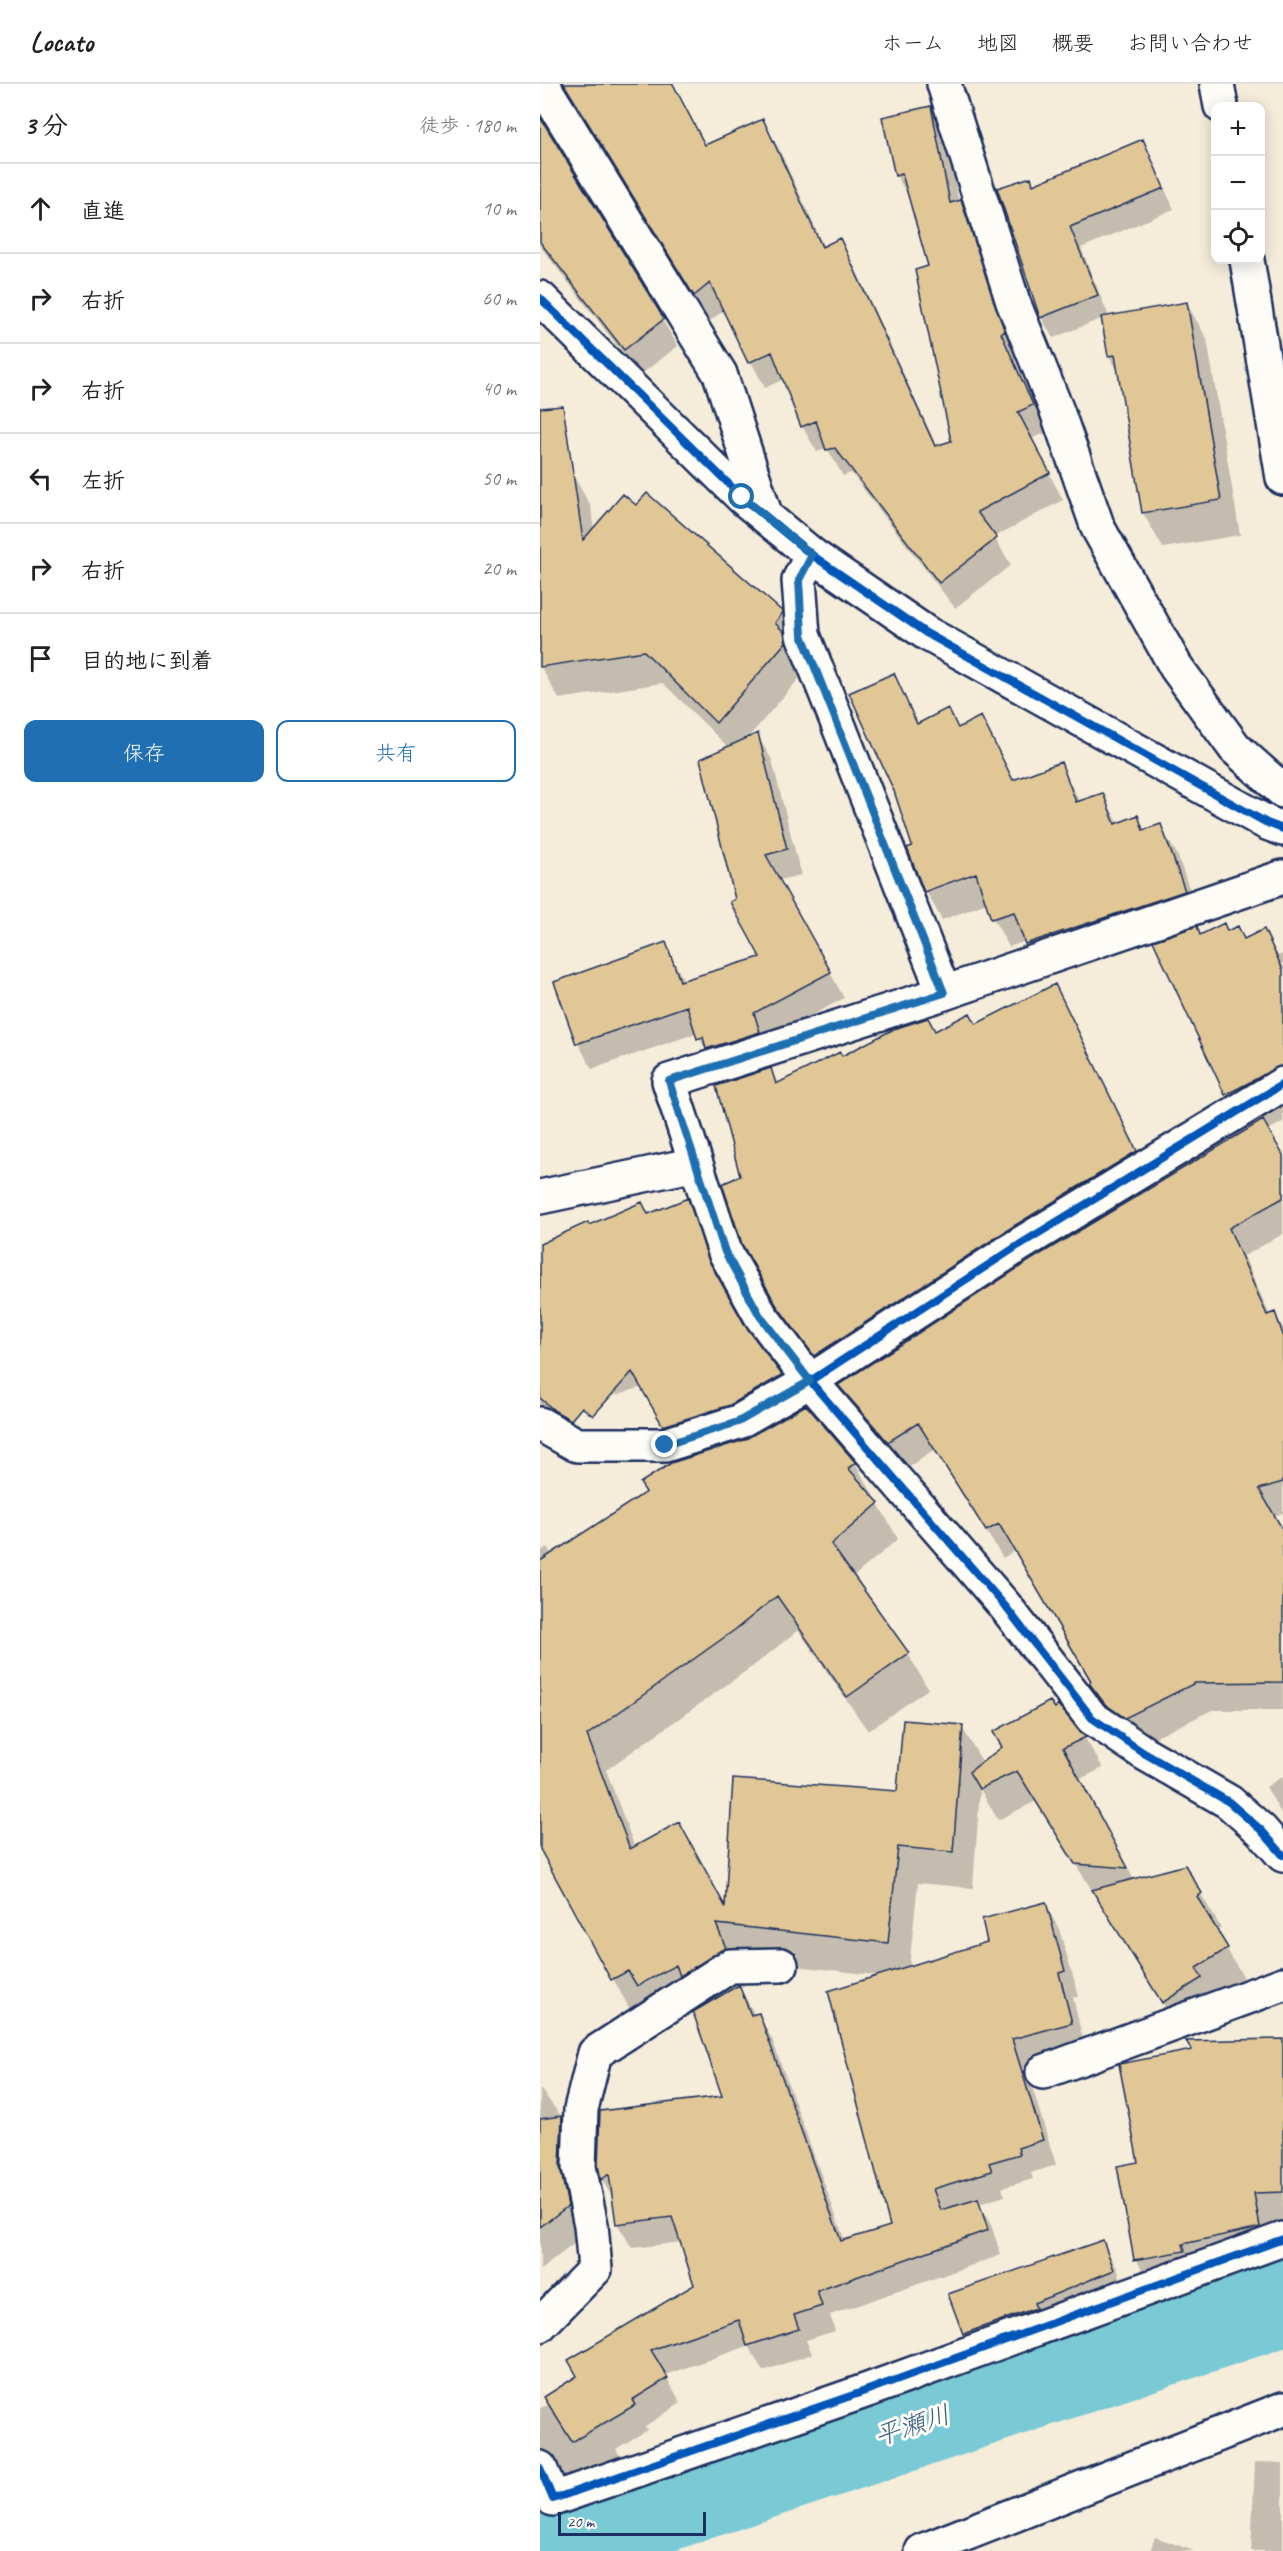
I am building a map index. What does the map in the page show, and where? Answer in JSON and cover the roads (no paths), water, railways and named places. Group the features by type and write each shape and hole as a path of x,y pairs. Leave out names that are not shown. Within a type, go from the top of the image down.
{"street":[{"path":"542,84 720,374 766,517"},
{"path":"944,84 1013,302 1057,411 1098,528 1176,667 1235,748 1283,791"},
{"path":"1217,84 1220,102"},
{"path":"1248,264 1280,435 1283,477"},
{"path":"540,298 636,395 766,517 812,555 926,633 1267,823 1283,829"},
{"path":"812,555 799,580 802,635 944,993"},
{"path":"1283,877 944,993 669,1081 725,1252 760,1316 810,1381 1005,1606 1092,1718 1144,1753 1229,1802 1261,1830 1283,1855"},
{"path":"540,1424 577,1445 665,1445 738,1422 810,1381 1029,1238 1283,1084"},
{"path":"540,1197 696,1164"},
{"path":"540,2325 596,2270 591,2225 579,2167 581,2109 595,2053 730,1966 781,1965"},
{"path":"1043,2072 1283,1984"},
{"path":"540,2468 553,2499 868,2390 1283,2239"},
{"path":"922,2551 1283,2409"}],"waterway":[{"name":"平瀬川","path":"540,2549 1283,2302"}]}
